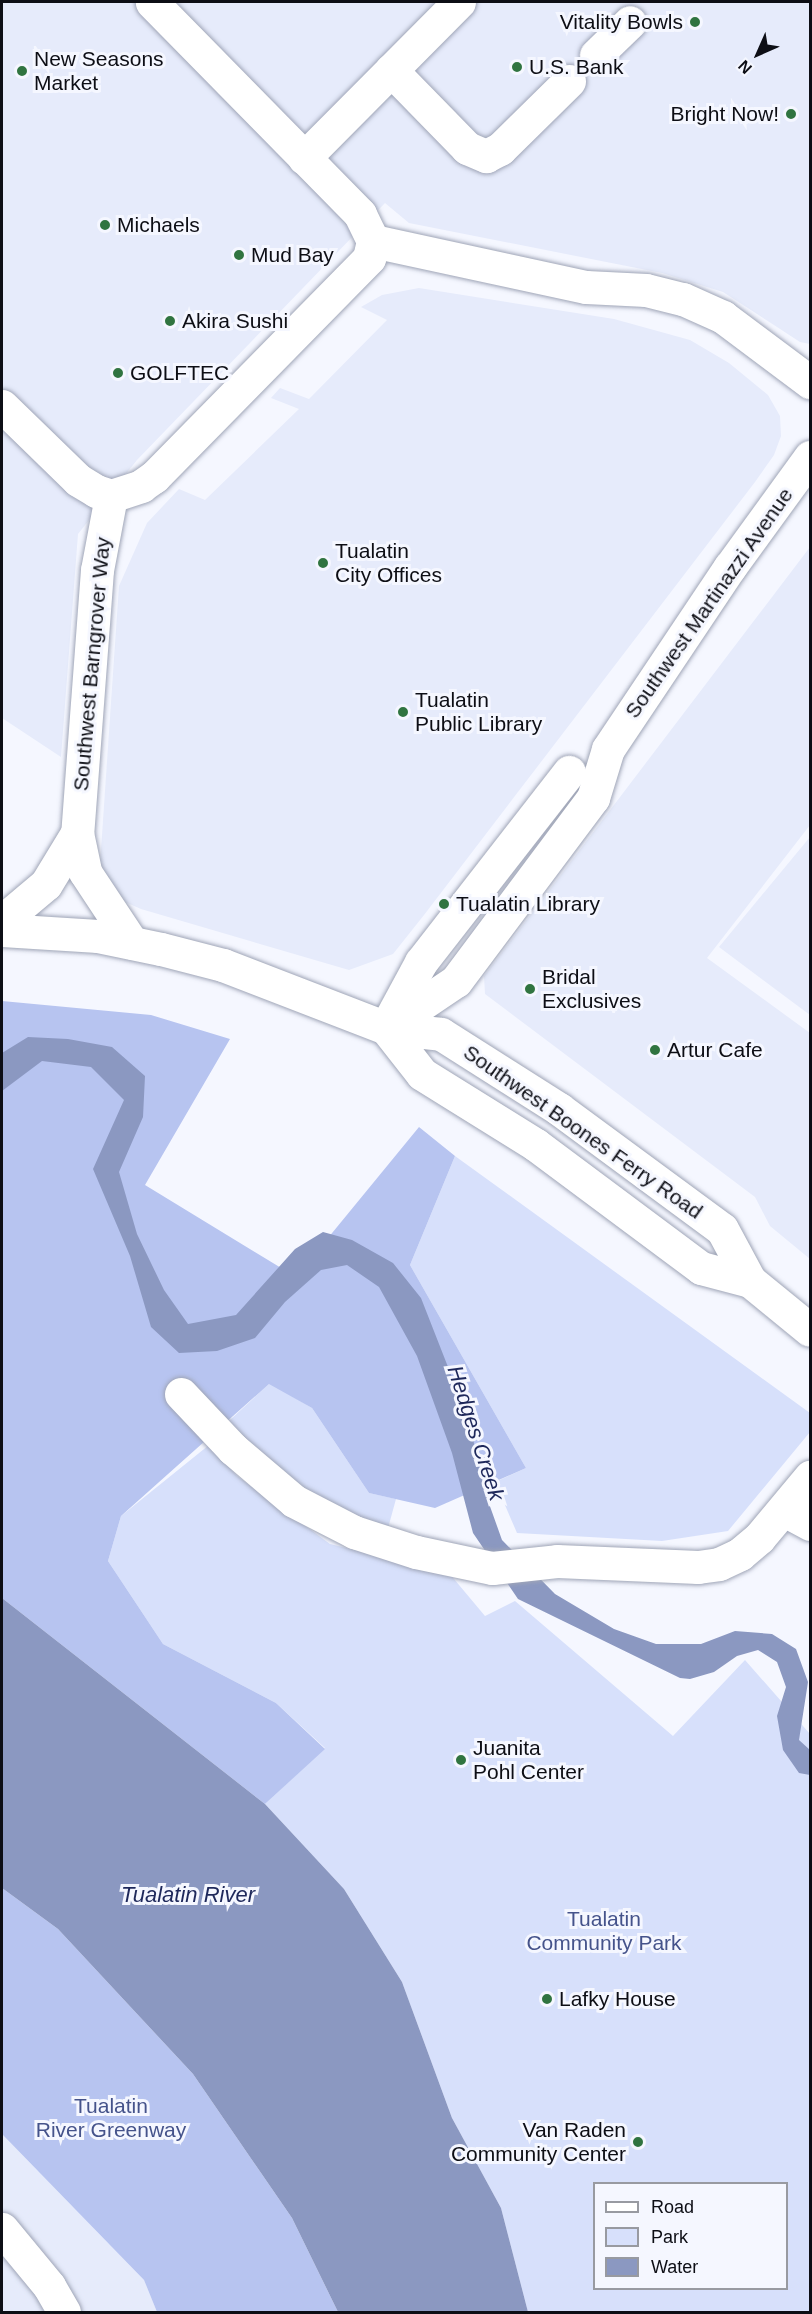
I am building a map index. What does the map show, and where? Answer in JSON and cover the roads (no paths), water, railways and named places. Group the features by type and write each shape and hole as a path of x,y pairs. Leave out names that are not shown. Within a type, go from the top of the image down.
{"main road":[{"path":"2,406 78,480 111,496 154,477 360,270 369,258 373,241 360,214 152,2"},
{"path":"304,158 459,2"},
{"path":"596,55 630,22"},
{"path":"391,70 467,148 486,156 500,149 569,81"},
{"path":"373,241 586,287 646,290 683,299 723,317 810,382"},
{"name":"Southwest Martinazzi Avenue","path":"386,1028 456,981 593,798 608,749 810,457"},
{"name":"Southwest Barngrover Way","path":"77,833 97,570 111,496"},
{"name":"Southwest Martinazzi Avenue","path":"386,1028 421,963 568,772 608,749"},
{"path":"2,921 46,884 77,833"},
{"path":"77,833 85,872 132,943"},
{"name":"Southwest Boones Ferry Road","path":"2,930 98,936 132,943 224,965 386,1028 441,1034 559,1110 722,1229 750,1281 810,1330"},
{"name":"Southwest Boones Ferry Road","path":"386,1028 422,1074 537,1145 701,1268 750,1281"},
{"path":"181,1394 233,1449 294,1501 354,1532 416,1552 492,1568 557,1561 698,1567 719,1564 740,1554 797,1517 810,1477"},
{"path":"2,2229 49,2286 64,2313"}],"water":[{"path":"28,1037 68,1039 112,1047 145,1076 143,1117 119,1172 137,1234 164,1290 188,1324 236,1315 295,1249 323,1232 352,1240 393,1263 421,1298 468,1418 487,1498 502,1540 555,1594 614,1629 656,1644 701,1644 735,1631 772,1634 796,1649 808,1682 799,1740 810,1750 810,1775 799,1773 783,1750 777,1716 786,1687 777,1662 758,1650 737,1656 714,1672 690,1679 680,1678 518,1599 473,1533 452,1453 417,1356 379,1287 347,1265 321,1270 285,1302 255,1338 217,1351 179,1353 151,1327 130,1256 93,1169 124,1100 91,1067 42,1061 2,1091 2,1053"},
{"name":"Tualatin River","path":"2,1598 265,1804 344,1889 402,1982 452,2118 501,2208 528,2312 338,2312 292,2218 193,2074 58,1929 2,1888"}],"place":[{"name":"Vitality Bowls","path":"695,22"},
{"name":"U.S. Bank","path":"517,67"},
{"name":"New Seasons Market","path":"22,71"},
{"name":"Bright Now!","path":"791,114"},
{"name":"Michaels","path":"105,225"},
{"name":"Mud Bay","path":"239,255"},
{"name":"Akira Sushi","path":"170,321"},
{"name":"GOLFTEC","path":"118,373"},
{"name":"Tualatin City Offices","path":"323,563"},
{"name":"Tualatin Public Library","path":"403,712"},
{"name":"Tualatin Library","path":"444,904"},
{"name":"Bridal Exclusives","path":"530,989"},
{"name":"Artur Cafe","path":"655,1050"},
{"name":"Juanita Pohl Center","path":"461,1760"},
{"name":"Lafky House","path":"547,1999"},
{"name":"Van Raden Community Center","path":"638,2142"}],"water label":[{"name":"Hedges Creek","path":"476,1433"}],"park label":[{"name":"Tualatin Community Park","path":"604,1931"},
{"name":"Tualatin River Greenway","path":"111,2118"}]}
